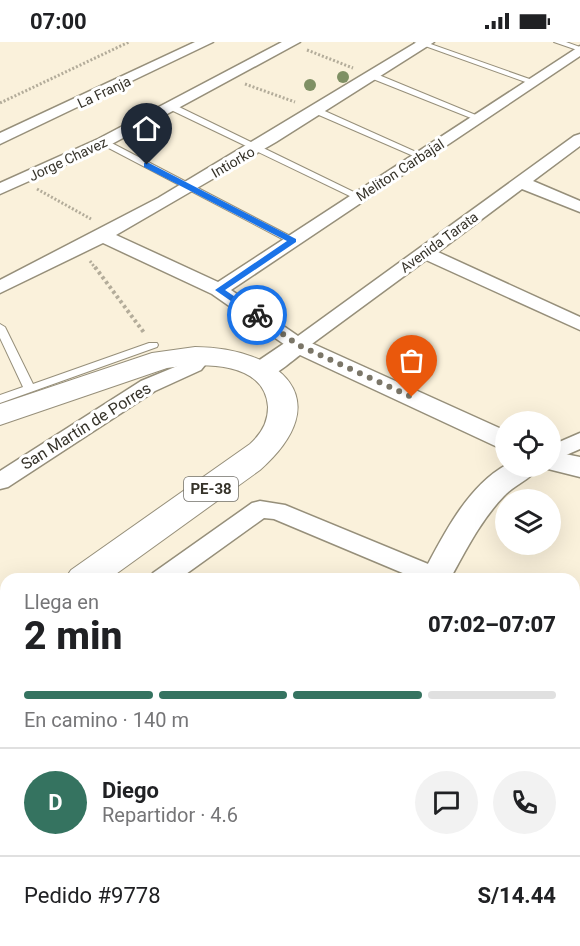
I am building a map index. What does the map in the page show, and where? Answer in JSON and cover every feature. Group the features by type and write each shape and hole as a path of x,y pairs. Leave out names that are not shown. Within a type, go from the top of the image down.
{"highway":[{"path":"0,415 162,360 202,355 235,360 261,371"},
{"name":"PE-38","path":"92,573 249,462 272,440 282,418 283,407 275,386 261,371"}],"street":[{"name":"La Franja","path":"0,139 206,42"},
{"name":"Jorge Chavez","path":"0,189 23,181 104,142 172,107 225,76 292,43"},
{"name":"Intiorko","path":"0,287 82,248 189,188 257,148 423,43"},
{"name":"Meliton Carbajal","path":"219,290 534,82 580,49"},
{"name":"Avenida Tarata","path":"298,345 580,139"},
{"path":"522,183 580,207"},
{"path":"106,233 219,290 298,345 495,437"},
{"path":"424,252 580,324"},
{"path":"261,371 298,345"},
{"name":"San Martín de Porres","path":"0,481 148,386 194,366 202,355"},
{"path":"561,451 580,440"},
{"path":"561,454 580,449"},
{"path":"561,461 580,468"},
{"path":"440,573 480,503 506,477"},
{"path":"170,573 260,509 277,511 425,573"}],"lane":[{"path":"558,42 580,49"},
{"path":"423,43 534,82"},
{"path":"371,75 479,118"},
{"path":"172,107 359,197"},
{"path":"315,110 421,156"},
{"path":"104,142 293,241"},
{"path":"0,327 30,389"},
{"path":"0,399 153,345"}],"path":[{"path":"0,103 129,42"},
{"path":"292,43 371,75"},
{"path":"225,76 315,110"},
{"path":"23,181 106,233"},
{"path":"82,248 103,282 153,345"}],"way so far":[{"path":"257,315 298,345 412,397"}],"route":[{"path":"147,165 293,241 219,290 257,315"}]}
